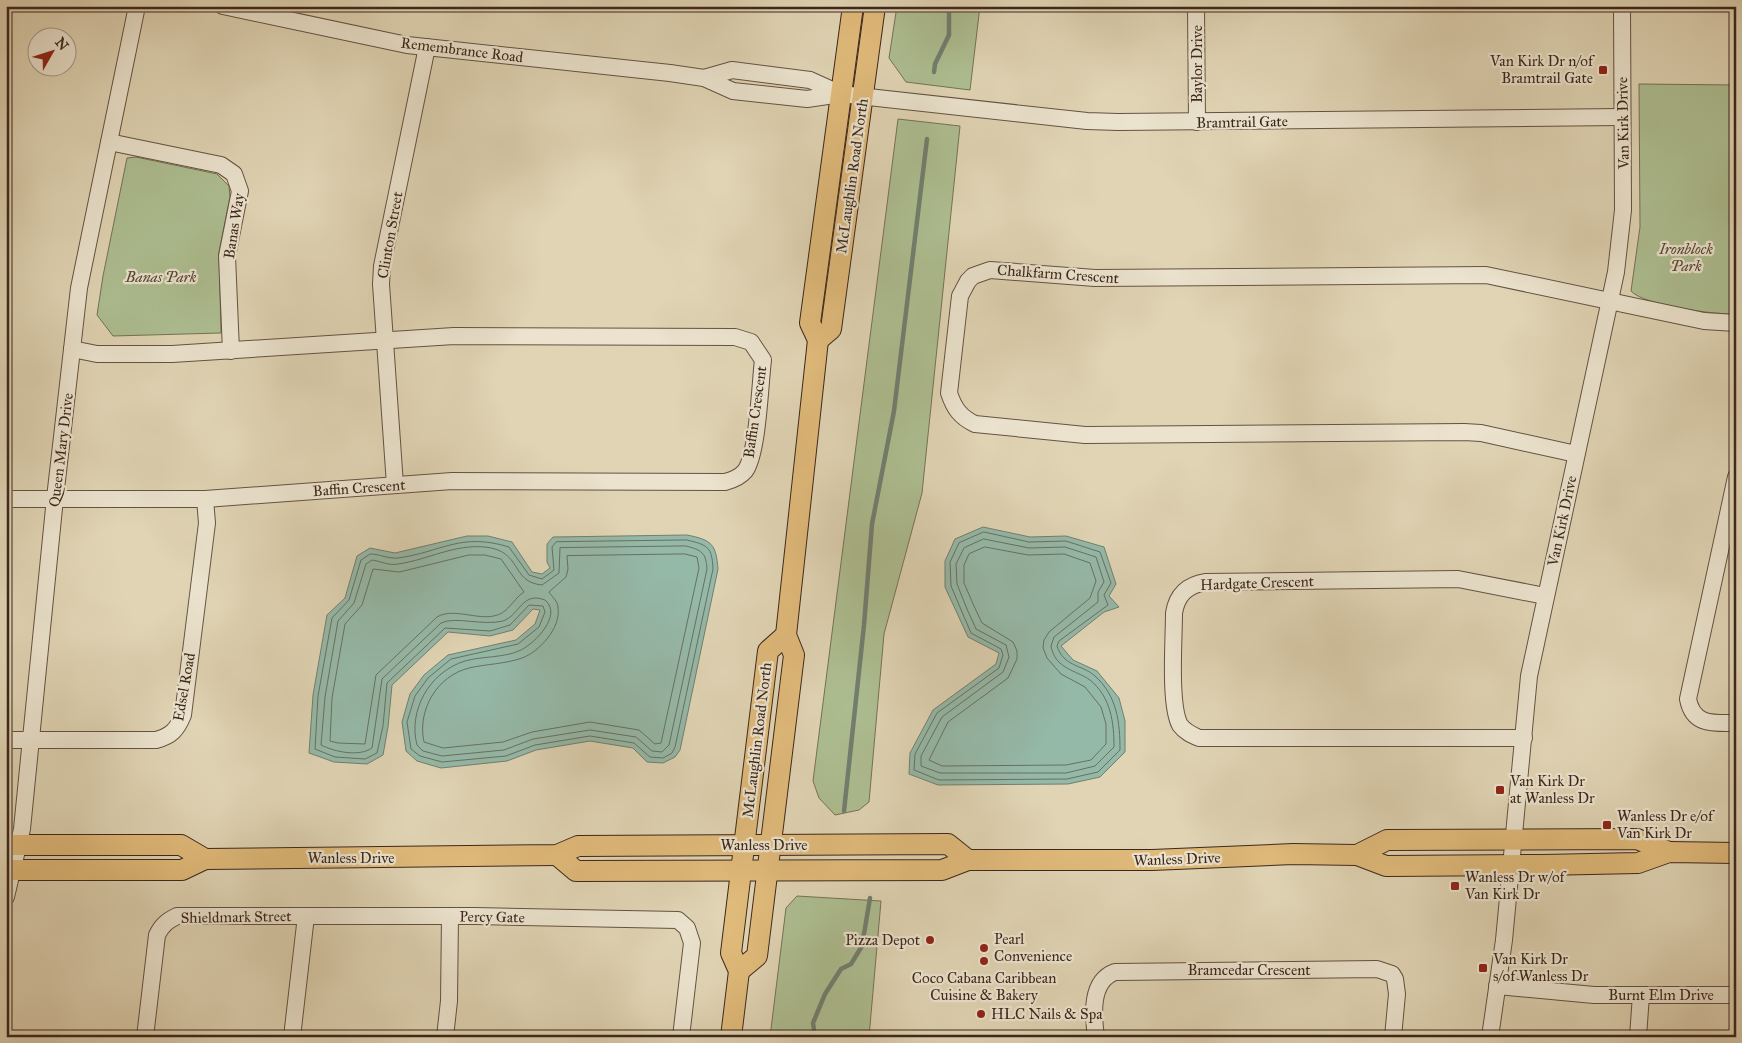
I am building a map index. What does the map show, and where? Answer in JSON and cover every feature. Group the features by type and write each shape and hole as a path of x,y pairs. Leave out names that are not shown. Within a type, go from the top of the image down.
{"main road":[{"name":"McLaughlin Road North","path":"739,971 757,956 794,655 786,635 818,340 810,323 833,140 853,6"},
{"name":"McLaughlin Road North","path":"818,340 832,330 875,6"},
{"name":"McLaughlin Road North","path":"731,1037 739,971 731,953 768,651 786,635"},
{"name":"Wanless Drive","path":"1357,855 1387,840 1637,839 1669,852 1736,853"},
{"path":"12,844 181,845 205,859"},
{"name":"Wanless Drive","path":"9,870 182,870 205,859 557,855 578,846 948,844 968,860"},
{"name":"Wanless Drive","path":"557,855 576,871 767,871 942,870 968,860 1152,860 1293,854 1357,855 1386,866 1638,864 1669,852"}],"street":[{"name":"Queen Mary Drive","path":"6,897 12,844 22,829 55,498 79,288 137,6"},
{"name":"Remembrance Road","path":"222,6 290,13 427,47 704,78 732,70 810,80 841,94"},
{"name":"Baylor Drive","path":"1196,6 1197,122"},
{"name":"Van Kirk Drive","path":"1490,1037 1514,840 1529,676 1622,238 1622,6"},
{"name":"Clinton Street","path":"395,485 382,266 427,47"},
{"name":"Bramtrail Gate","path":"841,94 1087,121 1197,122 1622,117"},
{"name":"Banas Way","path":"109,142 220,165 234,174 240,191 227,256 231,351"},
{"name":"Chalkfarm Crescent","path":"1576,454 1473,433 1085,435 975,424 960,415 954,407 949,393 960,296 973,276 990,270 1095,278 1486,275 1704,321 1736,323"},
{"name":"Baffin Crescent","path":"6,499 205,499 452,481 725,482 733,480 745,471 752,456 763,360 751,342 735,337 454,336 231,351 107,354 72,350"},
{"path":"1736,478 1688,699 1694,716 1704,722 1736,723"},
{"name":"Edsel Road","path":"32,741 156,740 168,737 178,728 183,715 206,532 205,499"},
{"name":"Hardgate Crescent","path":"1524,738 1199,738 1186,732 1181,726 1174,707 1174,613 1176,604 1186,590 1206,582 1458,579 1545,596"},
{"path":"6,740 32,741"},
{"name":"Shieldmark Street","path":"145,1037 155,944 162,926 168,920 177,916 306,916"},
{"path":"292,1037 306,916"},
{"name":"Percy Gate","path":"306,916 450,916 678,920 687,928 692,943 681,1037"},
{"path":"445,1037 449,1001 450,916"},
{"name":"Bramcedar Crescent","path":"1096,1037 1095,1006 1098,988 1107,975 1115,972 1377,969 1392,974 1397,986 1393,1037"},
{"name":"Burnt Elm Drive","path":"1496,986 1594,995 1736,995"},
{"path":"1638,1037 1641,995"}],"green space":[{"path":"897,6 980,6 970,90 906,82 889,58"},
{"name":"Ironblock Park","path":"1639,84 1736,85 1736,314 1697,311 1664,305 1638,296 1631,291 1640,227"},
{"path":"898,119 960,126 922,493 884,634 869,802 859,810 835,815 819,798 813,781"},
{"name":"Banas Park","path":"136,157 217,174 229,186 230,197 219,252 221,333 113,336 97,315 127,158"},
{"path":"797,896 881,901 869,1037 770,1037 786,908"}],"water":[{"path":"983,527 1030,537 1066,536 1104,547 1116,584 1109,596 1119,607 1104,612 1061,646 1073,660 1097,671 1119,698 1125,721 1125,752 1100,777 1068,784 938,785 909,774 910,753 933,710 996,664 999,653 968,637 945,587 945,561 955,539"},
{"path":"687,535 702,539 711,544 716,554 718,569 680,750 675,757 663,763 647,762 633,748 590,741 536,750 507,761 441,768 417,761 406,751 402,722 410,694 424,675 448,655 516,640 535,624 540,610 533,609 513,630 490,636 448,632 392,685 383,755 367,764 334,762 309,753 313,695 327,615 345,598 357,556 370,548 395,553 467,536 488,536 512,542 532,572 542,574 550,568 547,562 547,544 553,537"}],"waterway":[{"path":"934,72 935,64 949,35 949,6"},
{"path":"844,811 864,625 872,524 894,411 927,139"},
{"path":"815,1037 813,1023 825,994 841,969 851,964 862,946 870,898"}],"place":[{"name":"Van Kirk Dr n/of Bramtrail Gate","path":"1603,70"},
{"name":"Van Kirk Dr at Wanless Dr","path":"1500,790"},
{"name":"Wanless Dr e/of Van Kirk Dr","path":"1607,825"},
{"name":"Wanless Dr w/of Van Kirk Dr","path":"1455,886"},
{"name":"Pizza Depot","path":"930,940"},
{"name":"Pearl Convenience","path":"984,948"},
{"name":"Coco Cabana Caribbean Cuisine & Bakery","path":"984,961"},
{"name":"Van Kirk Dr s/of Wanless Dr","path":"1483,968"},
{"name":"HLC Nails & Spa","path":"981,1014"}]}
